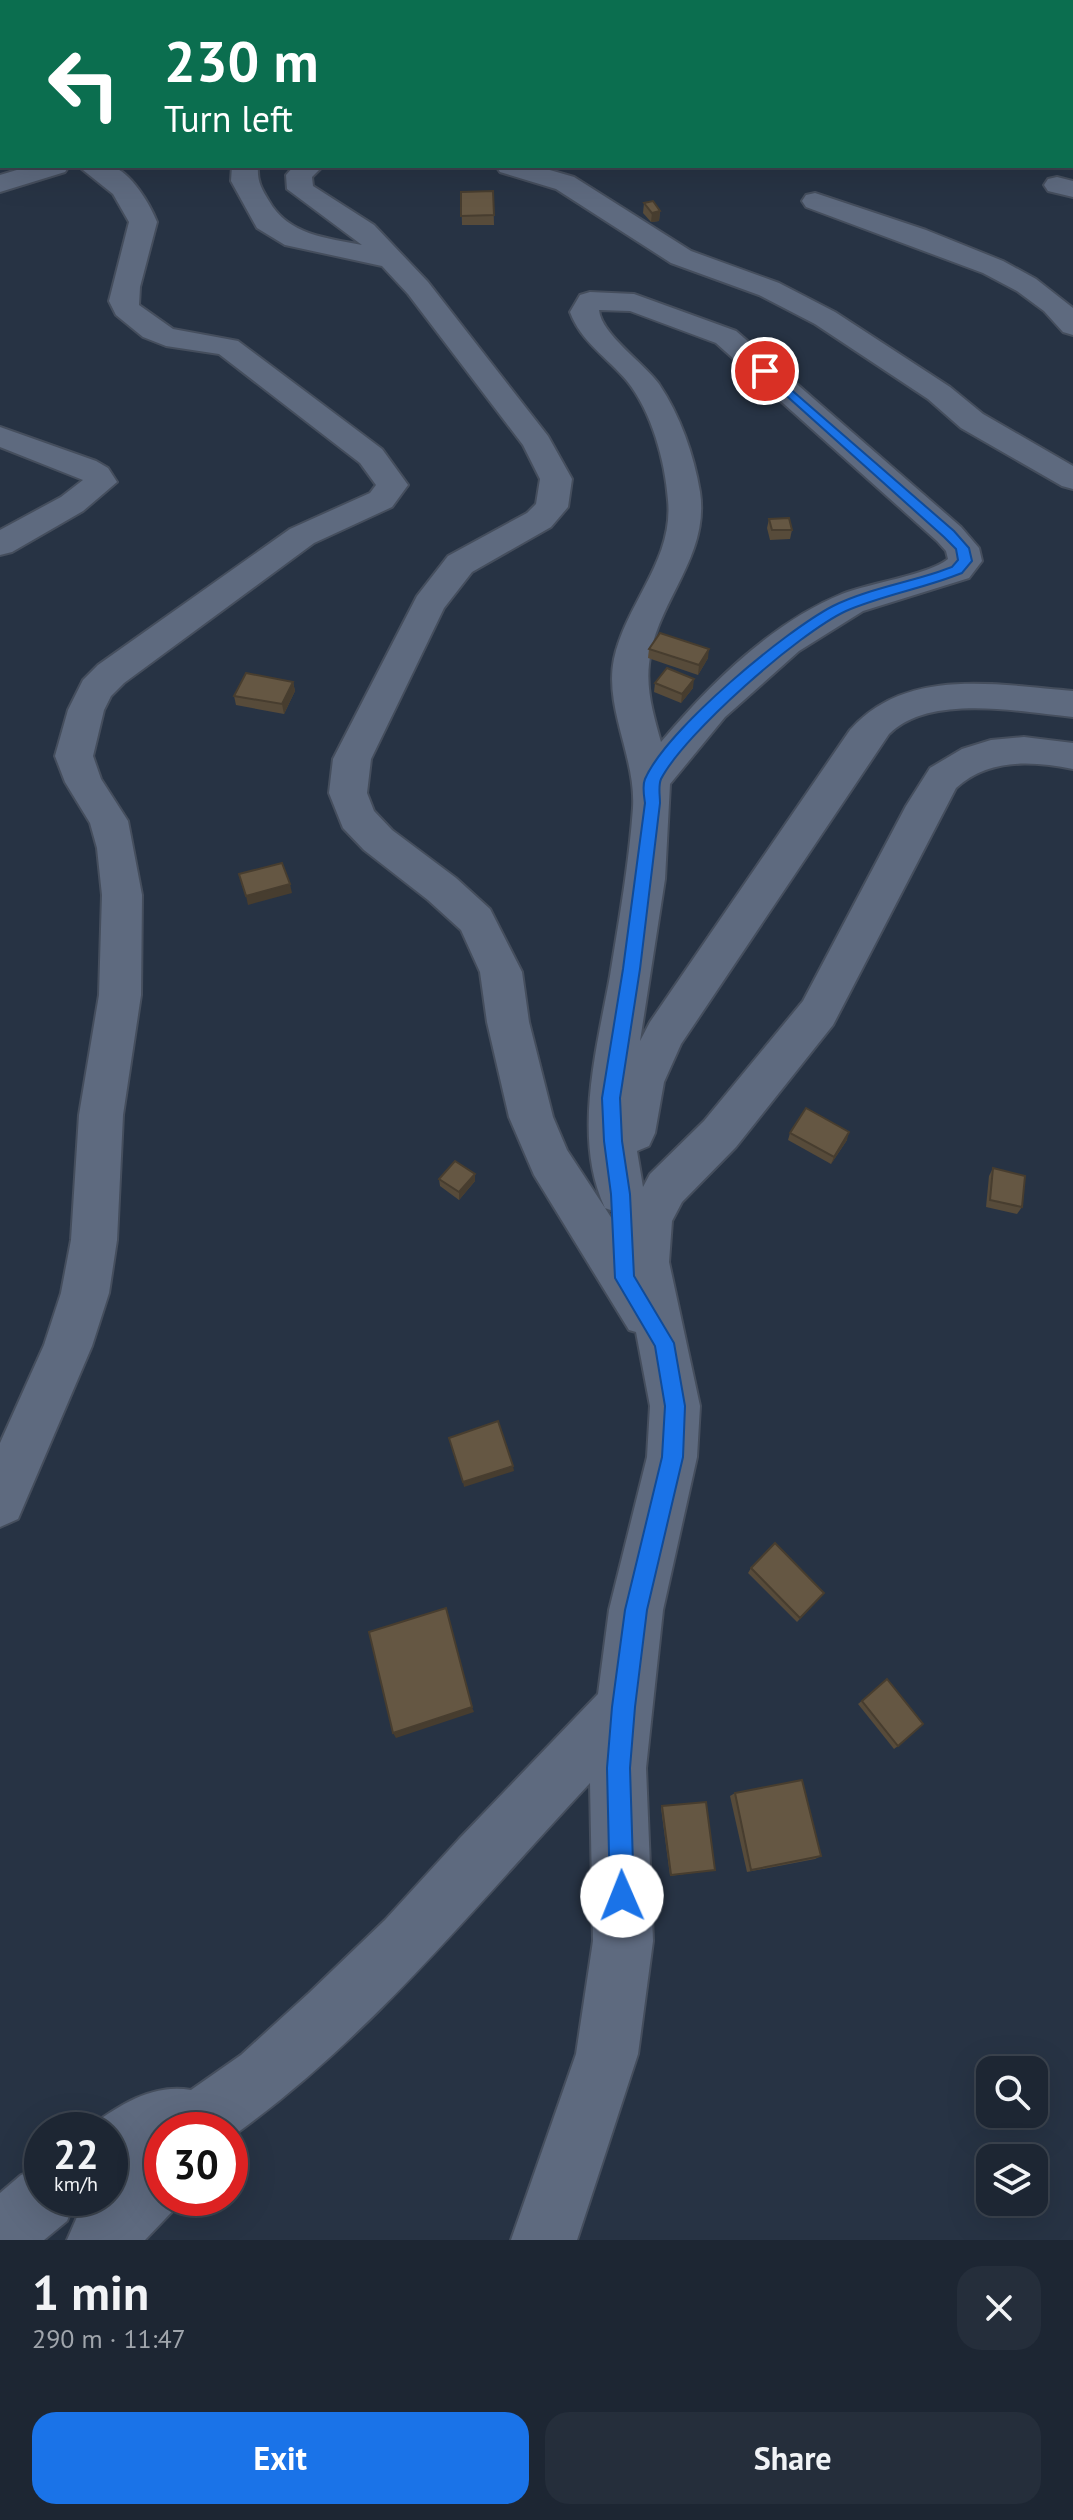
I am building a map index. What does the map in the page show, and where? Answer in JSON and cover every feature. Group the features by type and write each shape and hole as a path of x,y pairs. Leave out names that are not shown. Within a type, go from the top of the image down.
{"street":[{"path":"0,184 50,168"},
{"path":"0,1501 68,1346 85,1293 94,1240 100,1130 120,995 122,895 109,821 84,782 74,756 86,710 96,689 111,674 302,536 381,500 392,485 371,456 228,347 216,342 166,337 153,331 126,309 123,301 143,222 134,204 103,170 97,168"},
{"path":"245,168 244,181 267,222 295,239 393,260"},
{"path":"308,168 299,175 297,182 304,194 364,231 393,260 537,443 556,479 556,496 552,507 539,520 460,564 443,583 402,654 352,759 348,793 357,818 378,840 442,889 476,920 491,946 501,972 508,1022 531,1117 550,1161 664,1343"},
{"path":"515,168 579,189 681,257 769,289 825,318 915,376 972,421 1073,479"},
{"path":"815,201 961,253 996,269 1055,303 1073,326"},
{"path":"625,1278 621,1194 613,1141 611,1098 634,954 652,803 648,751 631,689 630,662 640,629 683,542 685,504 673,450 656,409 640,379 588,327 584,312 590,301 634,303 726,337 949,534 962,548 965,561 957,570 840,608 797,635 716,704 672,751 652,781"},
{"path":"0,436 85,468 97,475 101,482 72,504 0,544"},
{"path":"621,1194 642,1082 665,1034 863,739 887,714 920,701 968,697 1073,704"},
{"path":"544,2240 607,2054 623,1941 618,1768 636,1610 672,1457 675,1406 646,1262 649,1219 666,1188 720,1134 818,1013 925,806 945,776 970,762 1008,749 1051,751 1073,756"},
{"path":"215,2112 263,2077 406,1941 479,1859 624,1707"},
{"path":"100,2240 144,2195"},
{"path":"0,2235 24,2215"}],"building":[{"path":"493,191 494,215 461,216 461,192"},
{"path":"653,201 660,211 652,213 644,203"},
{"path":"789,518 792,530 772,530 769,519"},
{"path":"660,633 709,649 699,665 649,649"},
{"path":"667,668 694,679 682,694 655,683"},
{"path":"246,673 293,682 282,704 234,696"},
{"path":"282,863 290,884 246,896 239,874"},
{"path":"806,1108 849,1132 834,1157 790,1133"},
{"path":"455,1161 475,1174 459,1192 439,1179"},
{"path":"993,1168 1025,1176 1022,1207 990,1200"},
{"path":"498,1421 513,1466 463,1482 449,1438"},
{"path":"775,1543 824,1593 800,1618 751,1568"},
{"path":"446,1608 472,1707 393,1733 369,1632"},
{"path":"887,1679 923,1724 898,1746 862,1701"},
{"path":"802,1780 821,1856 751,1870 735,1793"},
{"path":"706,1802 715,1870 671,1875 662,1806"}],"route":[{"path":"622,1896 618,1768 624,1707 636,1610 672,1457 675,1406 664,1343 625,1278 621,1194 613,1141 611,1098 632,969 652,781 672,751 716,704 797,635 840,608 957,570 965,561 962,548 949,534 765,371"}]}
